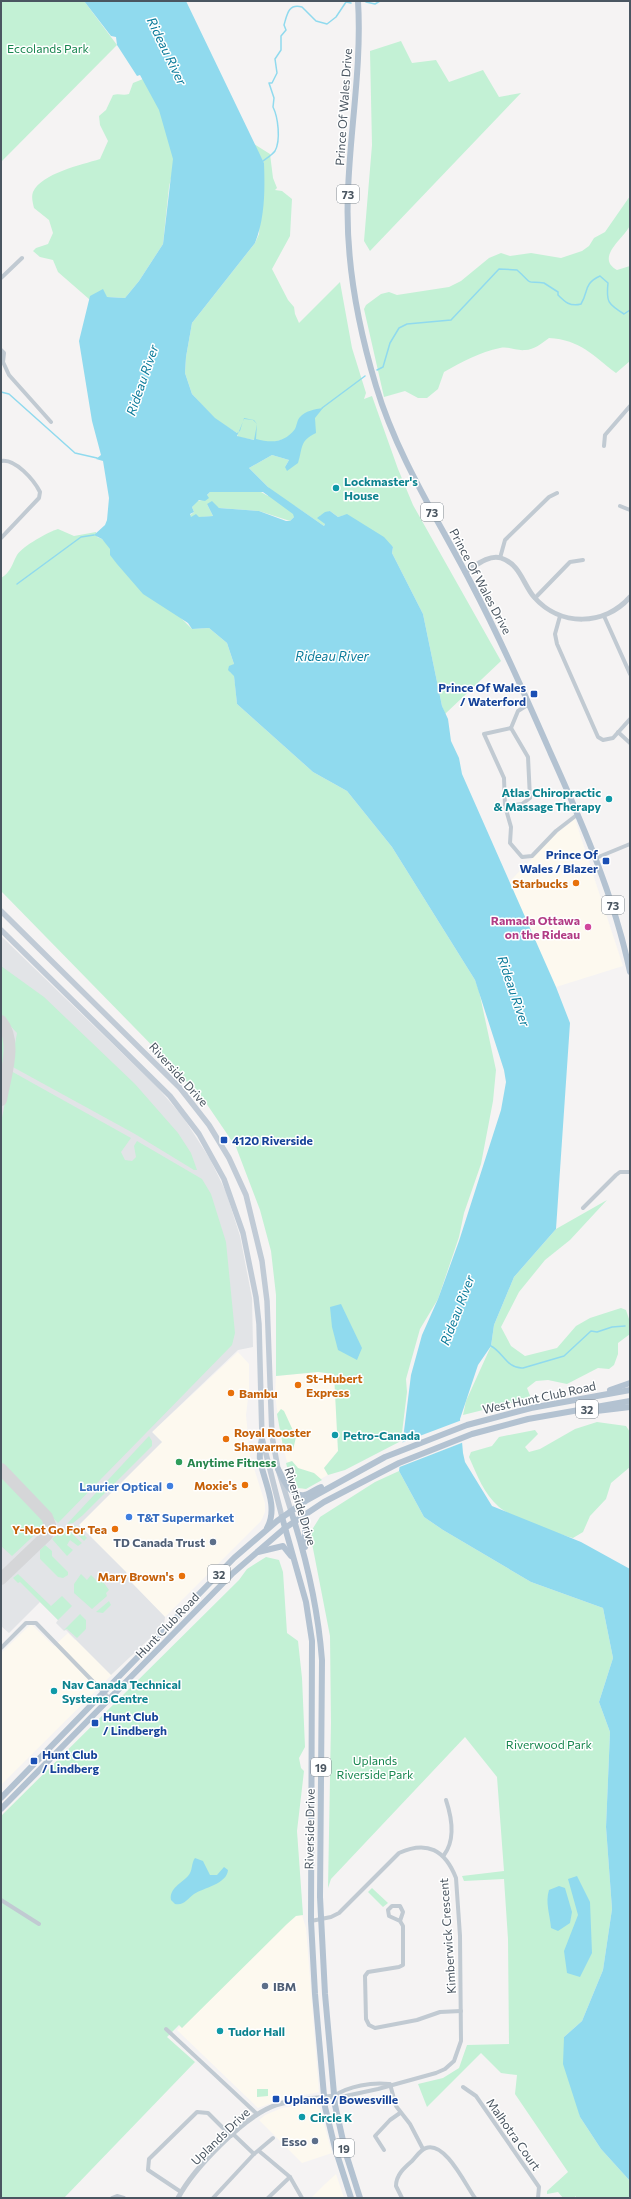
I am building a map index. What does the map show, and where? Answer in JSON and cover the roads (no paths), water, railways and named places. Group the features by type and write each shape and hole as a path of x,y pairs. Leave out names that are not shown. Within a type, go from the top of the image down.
{"main road":[{"name":"Prince Of Wales Drive","path":"358,1 358,43 347,209 350,262 355,304 370,366 389,425 410,473 507,652 578,814 596,858 618,922 630,972"},
{"name":"Riverside Drive","path":"1,911 171,1078 195,1105 221,1143 246,1195 261,1252 266,1301 272,1436 278,1469 306,1561 318,1616 322,1660 321,1919 334,2096 346,2154 360,2198"},
{"name":"Riverside Drive","path":"1,930 165,1091 192,1123 213,1156 233,1201 248,1254 259,1318 262,1438 306,1602 312,1647 311,1921 324,2097 335,2148 351,2198"},
{"path":"581,1398 630,1384"},
{"name":"West Hunt Club Road","path":"431,1438 506,1414 581,1398 630,1390"},
{"name":"West Hunt Club Road","path":"432,1448 507,1424 630,1401"},
{"path":"260,1405 270,1404"},
{"path":"545,1416 630,1407"},
{"path":"262,1438 261,1461 272,1510 272,1519 265,1531"},
{"name":"Hunt Club Road","path":"1,1798 215,1577 265,1531 282,1517 332,1485 356,1472 431,1438"},
{"name":"Hunt Club Road","path":"1,1809 255,1553 285,1528 305,1514 362,1481 432,1448"},
{"path":"278,1469 289,1487 300,1495 322,1486 332,1485"},
{"path":"305,1514 303,1528 306,1561"},
{"path":"255,1553 283,1546 290,1554 296,1568"},
{"path":"175,1620 181,1626"}],"street":[{"path":"1,278 22,258"},
{"path":"1,350 4,353 3,362 9,375 51,422"},
{"path":"604,446 605,435 630,406"},
{"path":"1,461 7,460 16,465 35,484 40,494 39,498 1,538"},
{"path":"500,558 505,540 549,496 557,493"},
{"path":"620,506 630,510"},
{"path":"465,572 483,561 500,558 509,562 517,569 535,598 544,606 560,616 584,620 604,616 614,612 630,597"},
{"path":"535,598 570,562 583,560"},
{"path":"560,616 555,634 557,644 598,737 603,740 613,738 630,718"},
{"path":"604,616 630,674"},
{"path":"511,728 518,711 529,704"},
{"path":"511,728 484,734 504,778 505,806 510,823 510,843 525,858 536,853 556,831 578,814"},
{"path":"505,806 524,802 530,796 528,757 511,728"},
{"path":"618,732 630,743"},
{"path":"596,858 630,844"},
{"path":"583,1208 616,1175 620,1172 630,1172"},
{"path":"1,1648 26,1623 36,1623 110,1699"},
{"path":"311,1921 331,1917 339,1913 399,1853 410,1848 421,1847 444,1855 450,1847 452,1840 450,1813 446,1800"},
{"name":"Kimberwick Crescent","path":"334,2096 341,2097 378,2089 390,2084 436,2073 445,2069 454,2060 461,2041 456,1878 451,1865 444,1855"},
{"path":"1,1900 39,1924"},
{"path":"400,1921 403,1926 403,1965 398,1968 368,1972 365,1976 366,2019 369,2025 375,2028 417,2020 440,2012 461,2011"},
{"path":"166,2028 257,2114"},
{"path":"390,2084 396,2106 410,2124 423,2149"},
{"name":"Malhotra Court","path":"463,2088 476,2096 530,2174 538,2187 538,2198"},
{"name":"Uplands Drive","path":"178,2198 181,2192 211,2156 232,2135 257,2114 286,2102 334,2096"},
{"path":"181,2192 148,2170 149,2159 197,2112 208,2113 254,2154"},
{"path":"384,2150 375,2136 390,2120 400,2113"},
{"path":"213,2198 232,2176 273,2138"},
{"path":"402,2198 397,2191 396,2181 400,2172 423,2149 435,2147 444,2152 475,2198"},
{"path":"259,2151 290,2177 302,2198"},
{"path":"268,2198 290,2177"},
{"path":"112,2198 117,2196 124,2198"}],"water":[{"name":"Rideau River","path":"84,1 186,1 264,163 263,214 255,243 192,323 186,357 185,373 192,394 215,418 237,433 239,432 237,436 254,440 257,424 256,439 277,441 291,434 302,415 310,411 323,408 315,418 316,433 307,439 302,445 298,463 287,471 285,467 289,460 272,455 249,468 268,487 324,526 325,524 317,518 325,512 330,511 338,517 347,514 384,537 393,547 392,553 423,614 442,706 448,719 451,741 459,758 462,774 556,987 570,1023 556,1229 514,1277 494,1325 491,1346 478,1365 460,1419 465,1462 492,1506 581,1542 630,1569 630,2181 601,2149 580,2117 563,2064 564,2037 582,2021 603,1970 612,1909 606,1827 610,1732 599,1702 613,1658 603,1608 531,1582 443,1530 424,1517 399,1471 411,1375 422,1335 438,1299 459,1241 501,1110 506,1082 504,1070 475,980 392,847 347,791 313,772 237,704 234,676 228,670 229,666 234,664 227,643 209,628 192,629 188,623 143,594 110,555 110,549 102,539 94,535 105,525 107,520 109,498 103,461 96,459 101,455 92,421 79,341 90,296 103,289 107,297 125,298 139,281 163,244 173,159 159,110 140,75 137,76 117,45 116,37 111,36","holes":["210,492 263,492 293,514 294,517 290,521 286,521 259,511 219,508 212,501 207,504 213,516 199,517 196,514 191,517 190,514 194,512 192,507 199,500 205,501 209,498 207,495"]},
{"path":"341,1304 362,1348 357,1360 338,1350 332,1327 330,1307"},
{"path":"195,1858 203,1861 210,1875 217,1875 224,1867 228,1870 227,1875 224,1879 194,1894 183,1903 175,1904 171,1900 172,1892 176,1886 190,1874"},
{"path":"577,1876 590,1902 592,1953 580,1977 567,1973 564,1951 578,1915 568,1879"},
{"path":"559,1886 565,1888 572,1912 570,1923 558,1931 551,1928 547,1899 549,1890"}],"waterway":[{"path":"366,2 375,4 380,1"},
{"path":"263,161 275,151 278,141 277,122 273,107 274,98 269,83 272,83 277,73 275,59 281,50 281,36 286,30 284,25 287,14 291,8 297,6 302,7 316,21 327,24 336,17 346,2 351,3"},
{"path":"377,370 383,367 390,343 399,328 407,324 451,320 499,269 517,270 529,281 544,283 558,292 558,295 565,302 574,305 581,304 591,282 600,276 608,283 607,294 611,305 624,314 630,310"},
{"path":"322,408 365,376"},
{"path":"1,392 9,394 75,453 97,458"},
{"path":"17,584 81,537 94,535"},
{"path":"491,1346 513,1366 523,1368 564,1356 591,1331 597,1332 612,1327 625,1326"}],"place":[{"name":"Lockmaster's House","path":"336,488"},
{"name":"Prince Of Wales / Waterford","path":"534,694"},
{"name":"Atlas Chiropractic & Massage Therapy","path":"609,799"},
{"name":"Prince Of Wales / Blazer","path":"606,861"},
{"name":"Starbucks","path":"576,883"},
{"name":"Ramada Ottawa on the Rideau","path":"588,927"},
{"name":"4120 Riverside","path":"224,1140"},
{"name":"St-Hubert Express","path":"298,1385"},
{"name":"Bambu","path":"231,1393"},
{"name":"Petro-Canada","path":"335,1435"},
{"name":"Royal Rooster Shawarma","path":"226,1439"},
{"name":"Anytime Fitness","path":"179,1462"},
{"name":"Moxie's","path":"245,1485"},
{"name":"Laurier Optical","path":"170,1486"},
{"name":"T&T Supermarket","path":"129,1517"},
{"name":"Y-Not Go For Tea","path":"115,1529"},
{"name":"TD Canada Trust","path":"213,1542"},
{"name":"Mary Brown's","path":"182,1576"},
{"name":"Nav Canada Technical Systems Centre","path":"54,1691"},
{"name":"Hunt Club / Lindbergh","path":"95,1723"},
{"name":"Hunt Club / Lindberg","path":"34,1761"},
{"name":"IBM","path":"265,1986"},
{"name":"Tudor Hall","path":"220,2031"},
{"name":"Uplands / Bowesville","path":"276,2099"},
{"name":"Circle K","path":"302,2117"},
{"name":"Esso","path":"315,2141"}],"park label":[{"name":"Eccolands Park","path":"48,48"},
{"name":"Riverwood Park","path":"549,1744"},
{"name":"Uplands Riverside Park","path":"375,1767"}]}
